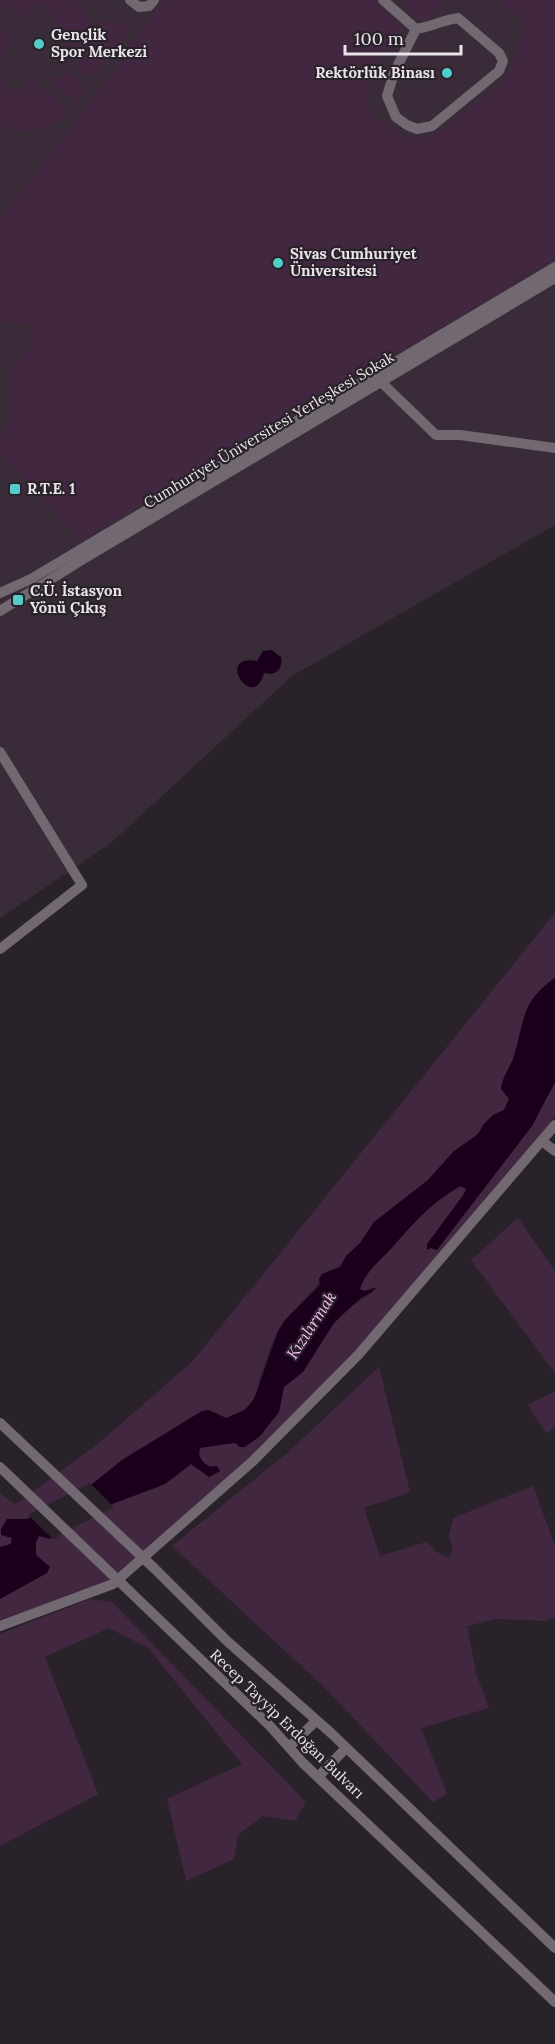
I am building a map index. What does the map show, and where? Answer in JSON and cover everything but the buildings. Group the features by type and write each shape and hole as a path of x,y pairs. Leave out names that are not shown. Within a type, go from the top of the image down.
{"street":[{"path":"130,0 139,7 149,6 154,0"},
{"path":"383,0 416,28 429,27 447,19 458,18 499,53 503,61 499,71 432,126 417,129 396,117 387,96 394,73 416,28"},
{"name":"Cumhuriyet Üniversitesi Yerleşkesi Sokak","path":"0,593 32,579 555,267"},
{"name":"Cumhuriyet Üniversitesi Yerleşkesi Sokak","path":"0,611 555,278"},
{"path":"380,381 436,435 460,435 555,448"},
{"path":"0,752 82,885 0,948"},
{"path":"0,1626 113,1584 253,1461 359,1354 555,1125"},
{"path":"542,1141 555,1151"},
{"name":"Recep Tayyip Erdoğan Bulvarı","path":"0,1423 155,1569 227,1641 346,1748 555,1948"},
{"name":"Recep Tayyip Erdoğan Bulvarı","path":"0,1467 318,1777 555,2002"},
{"path":"289,1747 316,1721"},
{"path":"318,1777 346,1748"}],"shaded area":[{"name":"Sivas Cumhuriyet Üniversitesi","path":"0,0 555,0 555,525 292,676 111,843 0,918"},
{"path":"0,0 73,0 90,20 101,46 102,54 97,72 91,79 73,65 77,60 63,49 73,36 49,16 51,13 38,2 23,19 0,3"},
{"path":"164,0 372,0 395,20 402,30 402,41 393,38 372,76 367,97 369,107 373,116 414,140 440,131 506,82 525,24 498,0 555,0 555,259 81,540 0,453 0,440 12,416 10,367 32,346 31,327 27,321 20,325 0,320 0,219 128,53 125,51"},
{"path":"401,0 443,0 424,25"},
{"path":"99,22 133,26 108,55"},
{"path":"0,27 15,39 0,60"},
{"path":"68,72 86,87 76,103 50,81 56,74 62,79"},
{"path":"0,79 18,94 31,79 70,111 55,123 38,129 19,130 0,125"},
{"path":"555,913 555,978 535,996 525,1014 513,1059 501,1089 509,1098 504,1110 493,1115 478,1134 453,1152 428,1180 374,1222 360,1243 346,1256 340,1267 327,1271 278,1331 250,1404 226,1418 209,1410 202,1411 122,1460 91,1485 27,1519 7,1519 12,1538 11,1544 0,1547 0,1493 15,1505 99,1443 193,1361"},
{"path":"555,1082 555,1117 538,1138 356,1351 250,1458 110,1580 0,1621 0,1599 46,1573 49,1567 36,1555 36,1542 39,1536 54,1536 112,1504 159,1487 191,1464 209,1477 210,1467 201,1459 200,1448 235,1443 240,1447 245,1447 260,1436 279,1412 284,1387 307,1366 334,1323 375,1288 365,1291 359,1289 372,1269 430,1207 461,1186 467,1189 435,1235 431,1248 436,1250 553,1088"},
{"path":"518,1218 555,1271 555,1373 471,1260"},
{"path":"379,1367 410,1492 364,1508 380,1556 426,1542 437,1552 449,1558 453,1548 449,1536 453,1518 533,1486 555,1546 555,1617 544,1621 496,1619 467,1626 476,1673 489,1708 421,1728 447,1794 433,1802 325,1688 172,1546 287,1453"},
{"path":"555,1391 555,1428 546,1433 528,1405"},
{"path":"90,1599 112,1602 306,1802 295,1821 263,1816 238,1835 234,1859 186,1881 167,1799 242,1764 148,1648 109,1628 45,1657 98,1794 0,1846 0,1634"}],"water":[{"path":"272,650 281,657 278,671 264,673 259,684 252,687 246,685 237,672 238,665 245,661 257,661 263,651"},
{"name":"Kızılırmak","path":"555,978 555,1082 532,1126 437,1250 431,1248 427,1250 427,1244 464,1194 466,1189 461,1186 440,1199 422,1215 372,1269 360,1289 365,1291 377,1287 361,1298 334,1323 303,1372 284,1387 279,1412 260,1436 245,1447 240,1447 235,1443 200,1448 199,1454 203,1462 210,1466 217,1466 220,1471 209,1477 191,1464 165,1484 112,1504 50,1539 39,1536 36,1542 36,1555 50,1567 47,1573 0,1599 0,1547 11,1544 12,1538 1,1535 1,1529 7,1519 27,1519 91,1485 122,1460 202,1411 209,1410 226,1418 245,1410 254,1399 278,1331 285,1320 320,1285 319,1279 322,1274 340,1267 346,1256 360,1243 374,1222 428,1180 453,1152 478,1134 493,1115 504,1110 509,1099 501,1089 513,1059 525,1014 535,996"}],"pier":[{"path":"90,1483 114,1507 61,1534 54,1540 28,1515"}],"place":[{"name":"Gençlik Spor Merkezi","path":"39,44"},
{"name":"Rektörlük Binası","path":"447,73"},
{"name":"Sivas Cumhuriyet Üniversitesi","path":"278,263"},
{"name":"R.T.E. 1","path":"15,489"},
{"name":"C.Ü. İstasyon Yönü Çıkış","path":"18,600"}]}
